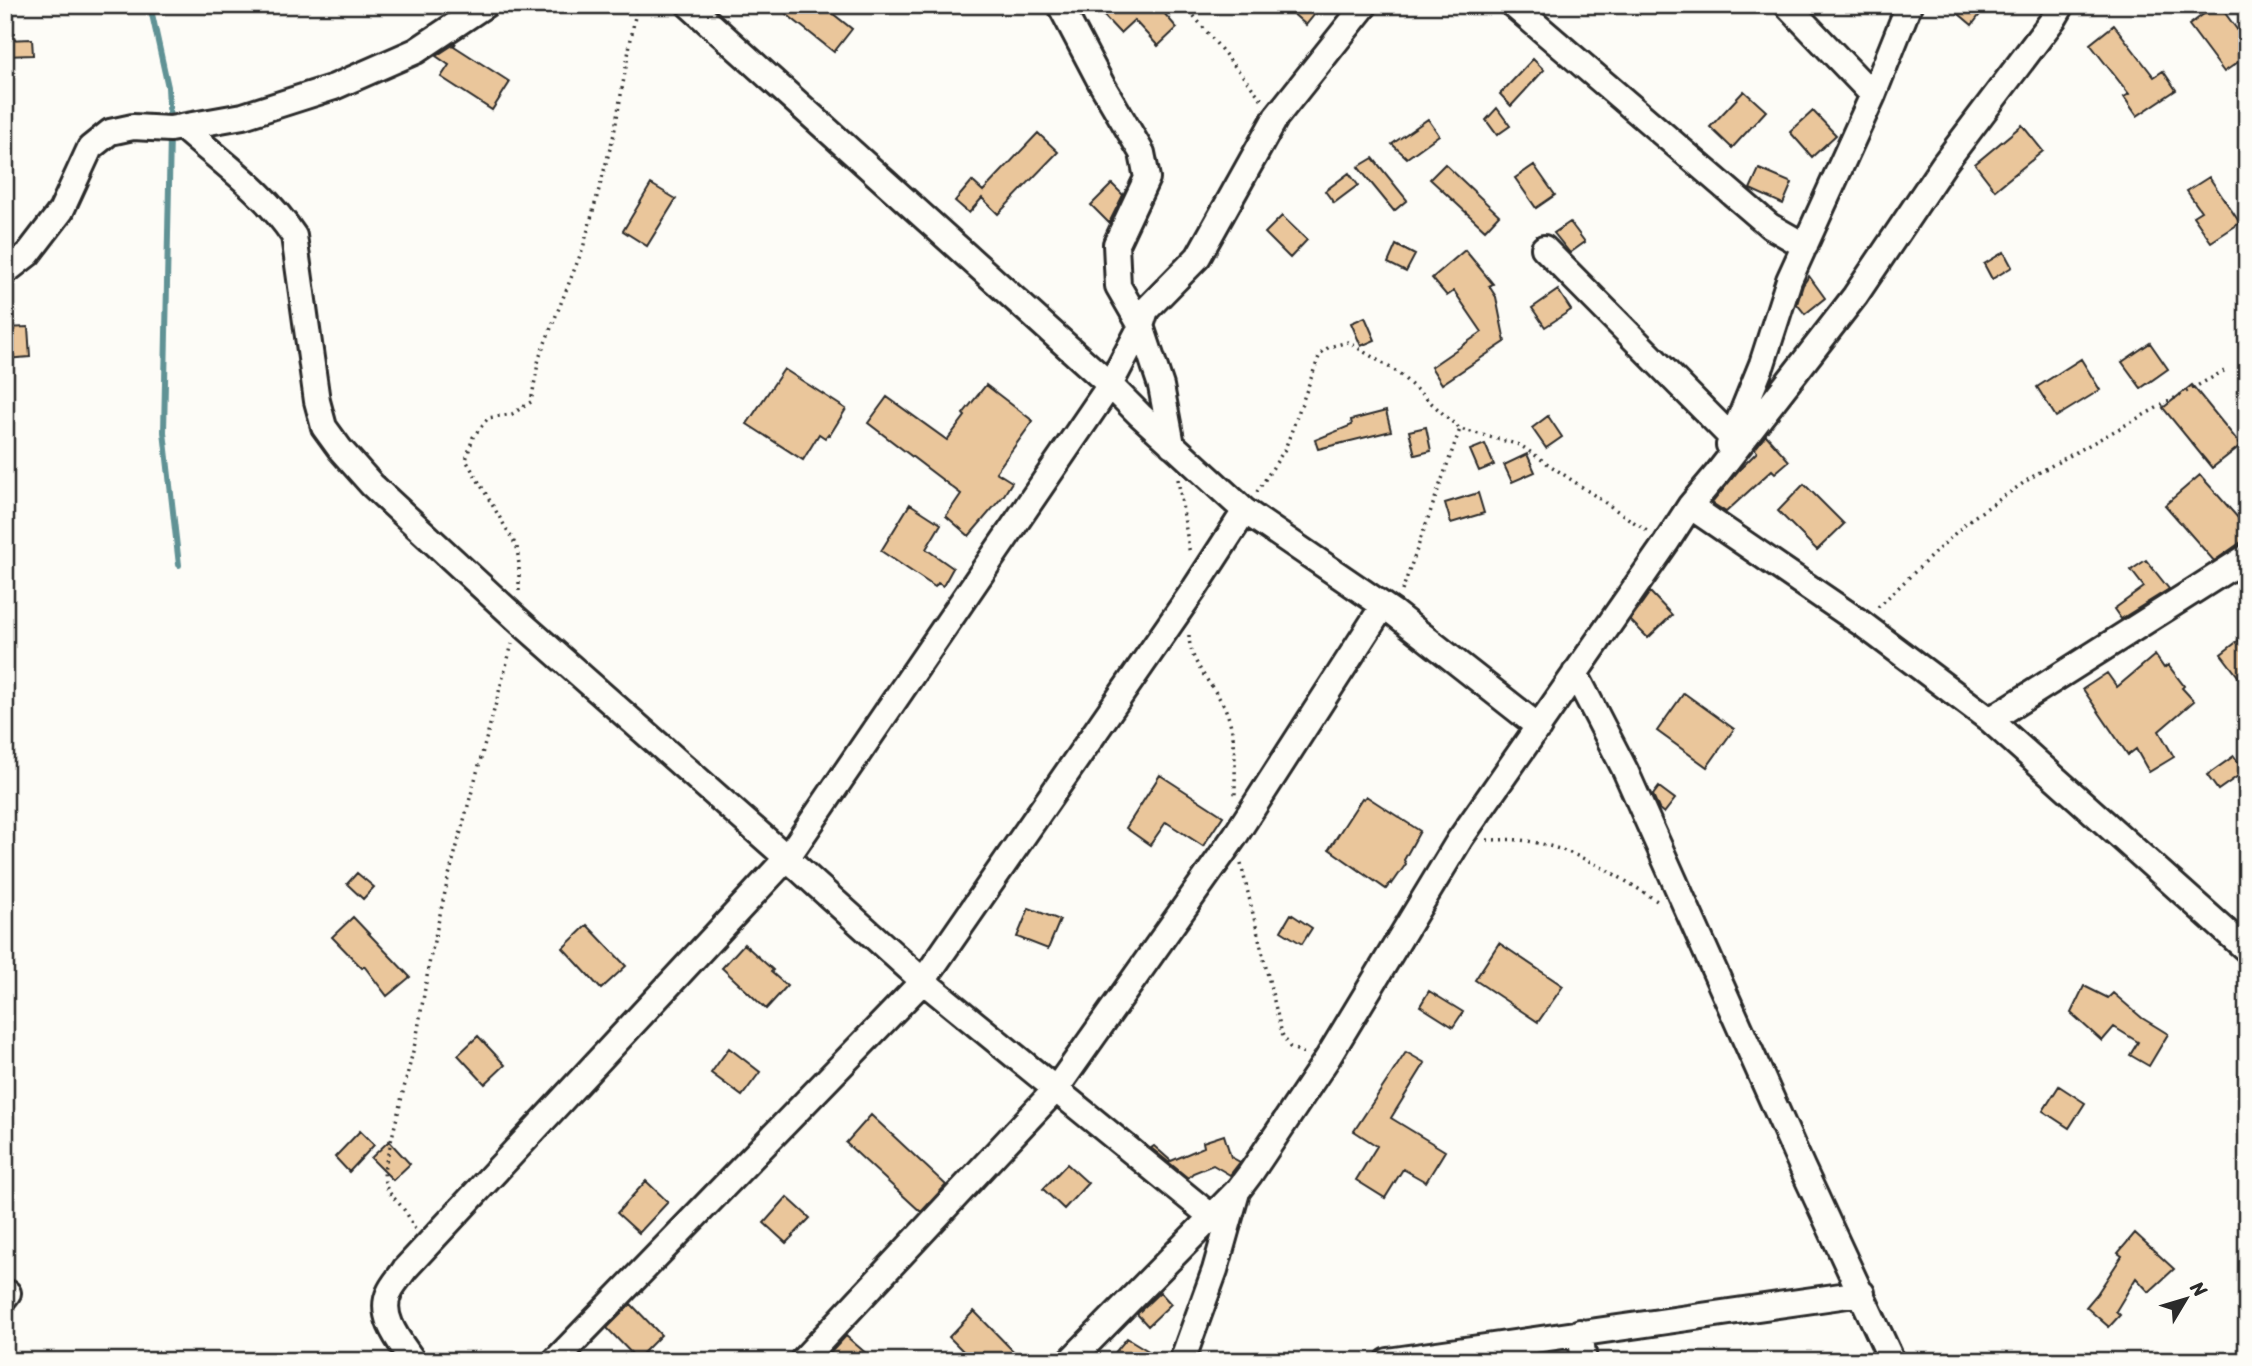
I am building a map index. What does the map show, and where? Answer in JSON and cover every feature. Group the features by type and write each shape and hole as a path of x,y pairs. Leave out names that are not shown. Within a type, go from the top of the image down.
{"street":[{"path":"5,272 27,254 61,211 90,148 110,132 133,127 170,129 243,116 334,87 416,51 485,5"},
{"path":"688,5 1110,385 1245,511 1389,610 1539,727"},
{"path":"1060,5 1142,153 1147,178 1116,244 1118,286 1141,326 1161,386 1172,445"},
{"path":"413,1361 391,1329 386,1306 388,1294 405,1269 787,858 1110,385 1141,326 1146,310 1198,257 1276,117 1365,5"},
{"path":"1513,5 1770,226 1805,246"},
{"path":"1787,5 1873,95"},
{"path":"1735,442 1789,280 1873,95 1909,5"},
{"path":"1070,1361 1238,1190 1327,1059 1460,839 1667,543 1690,506 1716,475 1735,442 1855,296 1944,164 2062,5"},
{"path":"181,127 247,184 284,221 294,236 317,401 324,427 372,485 519,621 923,981 1212,1217"},
{"path":"1544,248 1735,442"},
{"path":"1690,506 1861,623 1990,720 2247,950"},
{"path":"555,1361 923,981 1195,588 1245,511"},
{"path":"1990,720 2247,557"},
{"path":"802,1361 1056,1089 1235,836 1389,610"},
{"path":"1575,673 1625,770 1892,1361"},
{"path":"1182,1361 1215,1270 1238,1190"},
{"path":"1388,1361 1861,1293"},
{"path":"1580,1332 1584,1361"}],"path":[{"path":"416,1232 407,1214 386,1191 383,1179 385,1166 417,1035 448,879 519,621 517,547 466,460 473,437 488,418 512,414 531,402 539,358 583,248 610,147 626,78 637,5"},
{"path":"1185,5 1276,117"},
{"path":"1245,511 1285,449 1320,354 1329,347 1348,342 1396,372 1460,429 1520,445 1667,543"},
{"path":"1861,623 1968,521 2038,474 2224,371"},
{"path":"1389,610 1460,429"},
{"path":"1172,445 1195,588"},
{"path":"1189,631 1189,645 1193,656 1224,708 1235,738 1235,836 1282,1034 1290,1047 1298,1052 1327,1059"},
{"path":"1460,839 1521,840 1571,853 1617,874 1661,904"}],"building":[{"path":"775,5 822,5 852,29 834,52"},
{"path":"1114,5 1157,5 1177,28 1158,46 1134,20 1120,33 1104,16"},
{"path":"1283,5 1322,5 1306,25"},
{"path":"1966,5 1987,5 1972,25 1959,14"},
{"path":"2219,5 2247,43 2247,56 2224,72 2189,25"},
{"path":"2114,25 2154,77 2163,71 2176,90 2137,116 2124,97 2129,94 2090,44"},
{"path":"32,39 33,55 5,56 5,40"},
{"path":"456,43 454,46 510,82 492,110 441,77 449,65 436,56"},
{"path":"1533,59 1544,70 1511,106 1500,94"},
{"path":"1744,91 1766,111 1732,148 1710,127"},
{"path":"1497,108 1510,126 1497,135 1486,120"},
{"path":"1813,111 1836,135 1812,157 1790,132"},
{"path":"1428,119 1439,135 1407,158 1392,144"},
{"path":"2022,125 2043,151 1995,190 1975,164"},
{"path":"1038,133 1058,152 998,214 982,198 969,213 955,201 972,181 983,191"},
{"path":"1373,158 1407,200 1394,211 1358,167"},
{"path":"1445,164 1499,215 1485,230 1430,179"},
{"path":"1534,165 1555,195 1536,208 1515,178"},
{"path":"1759,169 1792,183 1783,204 1750,189"},
{"path":"1349,173 1358,185 1334,203 1325,191"},
{"path":"2209,177 2240,223 2211,242 2193,216 2201,211 2187,191"},
{"path":"651,184 676,199 647,246 623,231"},
{"path":"1112,184 1123,195 1109,223 1091,205"},
{"path":"1282,216 1307,240 1290,258 1265,233"},
{"path":"1570,222 1585,242 1570,253 1554,233"},
{"path":"1396,245 1415,255 1406,272 1388,263"},
{"path":"1465,250 1493,284 1489,286 1496,297 1505,342 1442,384 1431,367 1482,332 1454,291 1447,296 1432,278"},
{"path":"2004,252 2012,267 1992,279 1984,264"},
{"path":"1809,276 1825,298 1805,314 1797,304"},
{"path":"1558,290 1571,310 1545,327 1532,308"},
{"path":"1365,317 1375,340 1361,346 1351,323"},
{"path":"28,327 30,357 5,359 5,328"},
{"path":"2150,343 2168,369 2141,388 2122,362"},
{"path":"2081,359 2100,390 2056,417 2037,387"},
{"path":"784,369 846,409 830,435 825,438 819,434 803,460 747,424"},
{"path":"986,385 1033,421 996,472 1012,482 969,536 946,516 961,494 868,423 887,397 947,440"},
{"path":"2192,385 2241,445 2212,468 2163,408"},
{"path":"1386,411 1391,431 1318,449 1315,440 1352,425 1351,420"},
{"path":"1548,416 1562,437 1546,448 1532,428"},
{"path":"1426,427 1431,451 1415,455 1409,431"},
{"path":"1766,435 1789,461 1775,473 1772,470 1726,512 1712,503 1757,452 1755,449"},
{"path":"1485,444 1494,465 1479,471 1470,450"},
{"path":"1527,454 1535,472 1512,482 1504,465"},
{"path":"2200,475 2247,528 2247,538 2214,561 2165,505"},
{"path":"1804,484 1844,524 1817,550 1778,511"},
{"path":"1478,493 1484,513 1451,523 1445,503"},
{"path":"910,504 941,524 926,549 953,568 943,586 938,583 935,587 881,551"},
{"path":"2146,560 2169,589 2121,619 2114,609 2144,587 2131,570"},
{"path":"1650,592 1672,615 1648,638 1630,620"},
{"path":"2247,634 2247,688 2221,654"},
{"path":"2155,655 2164,668 2168,665 2184,686 2182,688 2194,701 2159,731 2174,757 2149,772 2136,749 2128,755 2083,689 2107,673 2117,687"},
{"path":"1684,693 1734,729 1707,767 1657,731"},
{"path":"2234,756 2245,771 2218,790 2207,775"},
{"path":"1160,775 1223,816 1203,846 1166,822 1150,845 1126,828"},
{"path":"1659,787 1675,799 1664,813 1659,809 1653,795"},
{"path":"1366,796 1420,831 1404,860 1406,864 1386,889 1329,849 1362,798"},
{"path":"357,873 374,887 363,899 347,884"},
{"path":"1029,908 1060,920 1048,949 1017,937"},
{"path":"1291,914 1312,928 1302,944 1281,931"},
{"path":"353,917 410,977 387,996 364,966 362,968 332,937"},
{"path":"587,925 626,966 601,989 563,948"},
{"path":"1499,943 1563,986 1538,1022 1475,980"},
{"path":"744,944 787,986 766,1009 722,968"},
{"path":"2084,986 2108,998 2113,993 2142,1018 2168,1034 2149,1066 2130,1055 2138,1042 2114,1027 2102,1041 2071,1013"},
{"path":"1429,991 1463,1012 1453,1027 1420,1006"},
{"path":"478,1036 505,1065 485,1084 458,1055"},
{"path":"729,1048 760,1072 742,1096 711,1073"},
{"path":"1406,1052 1425,1063 1391,1118 1445,1151 1426,1182 1403,1169 1385,1198 1356,1180 1377,1146 1354,1131"},
{"path":"2059,1086 2085,1103 2069,1128 2043,1111"},
{"path":"871,1115 946,1185 921,1212 846,1143"},
{"path":"360,1131 374,1145 349,1172 335,1157"},
{"path":"1224,1135 1231,1157 1240,1162 1230,1175 1213,1165 1193,1173 1188,1178 1151,1148 1154,1146 1171,1161 1204,1147 1203,1142"},
{"path":"389,1141 410,1164 393,1180 371,1158"},
{"path":"1067,1164 1088,1183 1064,1209 1043,1189"},
{"path":"646,1181 668,1202 639,1233 617,1213"},
{"path":"787,1197 810,1218 786,1243 764,1223"},
{"path":"2135,1233 2174,1269 2149,1292 2136,1278 2116,1311 2120,1315 2109,1327 2086,1307 2122,1256 2118,1253"},
{"path":"1160,1292 1171,1304 1148,1326 1137,1314"},
{"path":"631,1304 661,1335 637,1359 607,1328"},
{"path":"974,1311 1023,1361 973,1361 949,1337"},
{"path":"846,1336 875,1361 823,1361"},
{"path":"1127,1338 1165,1361 1108,1361"}],"waterway":[{"path":"150,5 168,87 170,124"},
{"path":"170,135 164,432 179,565"}]}
